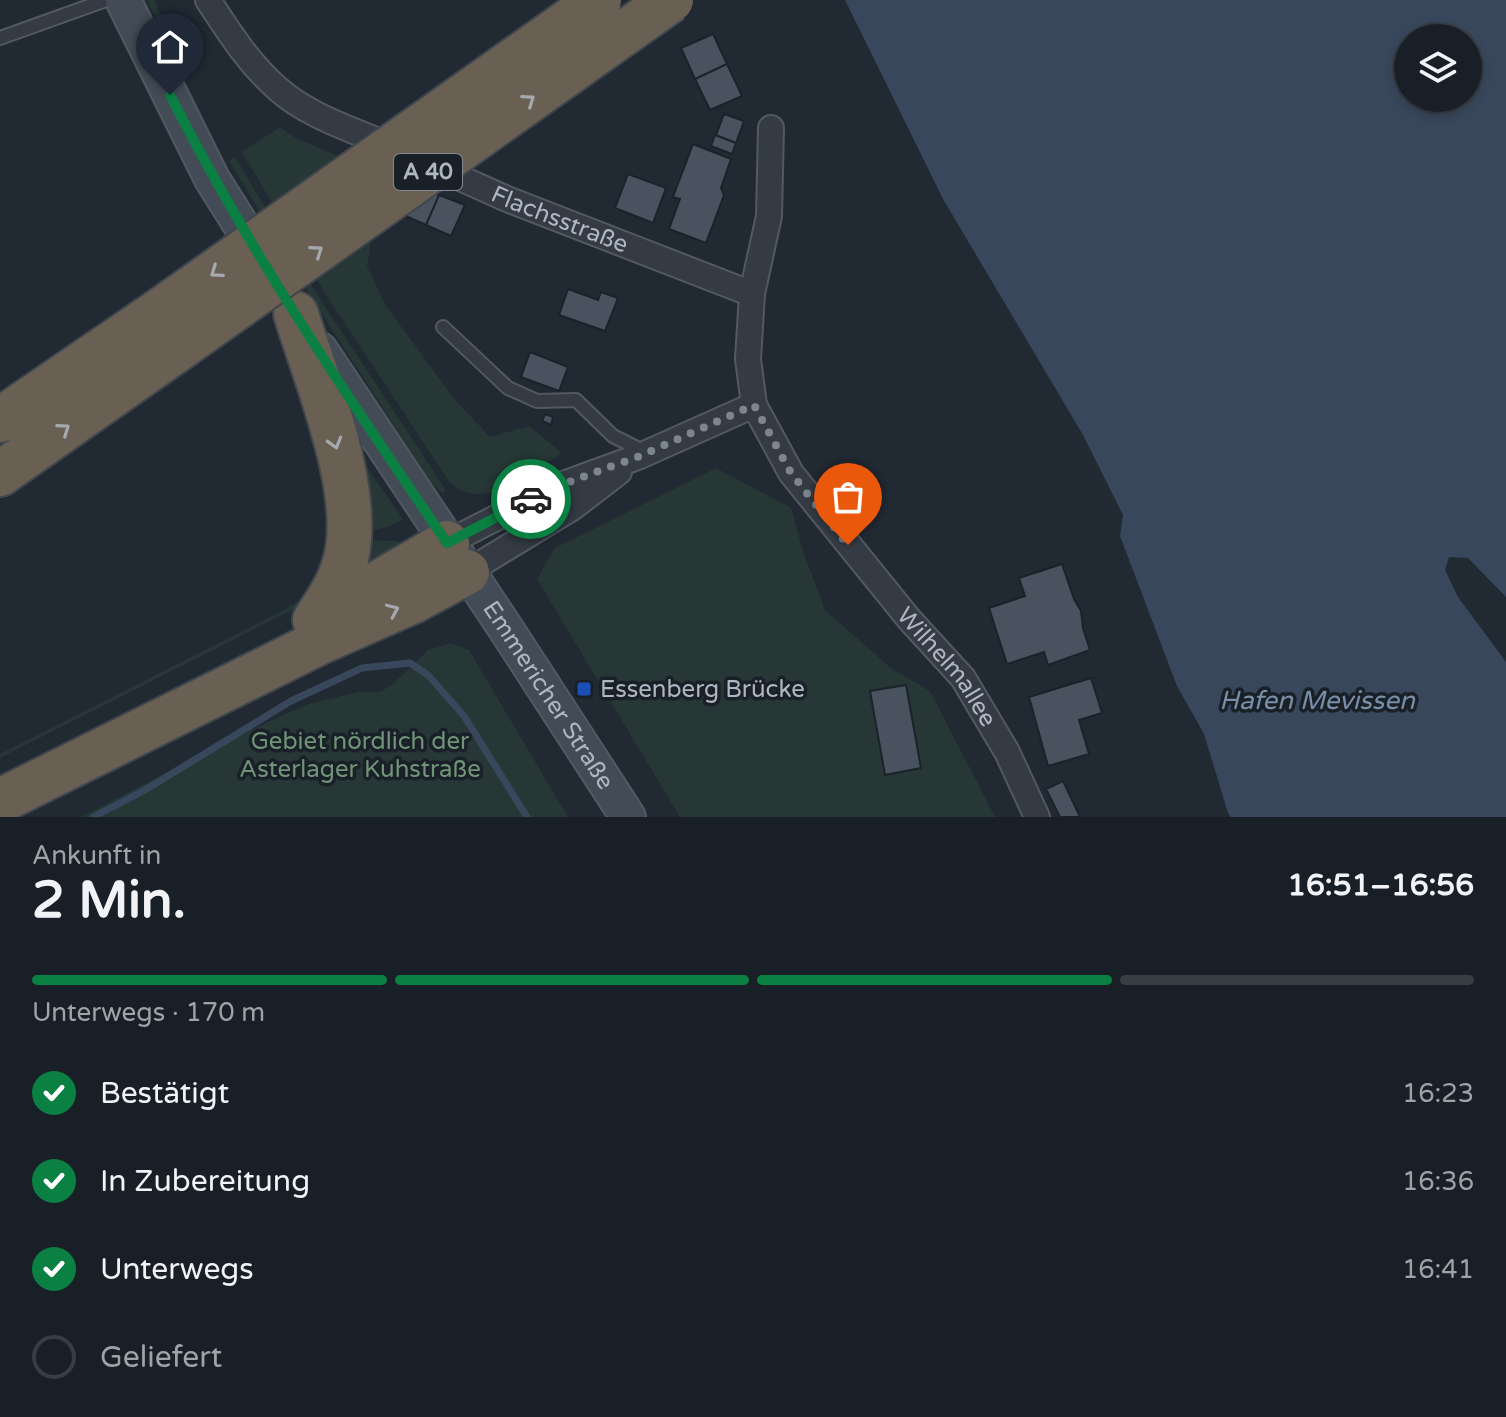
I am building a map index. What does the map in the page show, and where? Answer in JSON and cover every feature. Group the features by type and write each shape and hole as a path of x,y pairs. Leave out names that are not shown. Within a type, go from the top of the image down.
{"highway":[{"name":"A 40","path":"0,474 172,328 599,0"},
{"name":"A 40","path":"0,420 172,328 671,0"},
{"path":"296,314 338,449 350,500 351,535 344,566 334,590 315,620"},
{"path":"0,779 315,620 457,558"},
{"path":"0,801 322,641 413,601 457,558"}],"main road":[{"name":"Emmericher Straße","path":"123,0 212,179 296,314 628,817"}],"street":[{"name":"Flachsstraße","path":"208,0 249,61 280,91 337,122 507,199 752,294"},
{"name":"Wilhelmallee","path":"771,128 769,216 752,294 748,359 754,405 791,473 909,619 963,678 1007,752 1037,817"},
{"path":"457,558 558,486 640,456 754,405"},
{"path":"457,558 572,508 640,456"}],"lane":[{"path":"0,38 106,0"},
{"path":"443,327 508,388 537,401 576,400 613,436 635,447 640,456"}],"green space":[{"path":"147,0 154,0 171,37 166,40"},
{"path":"280,127 296,138 396,181 375,215 367,266 386,306 456,401 490,437 529,426 562,453 508,487 493,492 478,494 450,483 326,295 242,152"},
{"path":"235,157 320,299 445,492 442,493 431,482 314,302 229,161"},
{"path":"352,446 403,519 384,528 364,530"},
{"path":"716,468 791,508 825,610 892,669 930,691 995,817 680,817 537,579 555,548"},
{"path":"364,540 398,541 407,546 357,580"},
{"path":"308,595 302,605 0,758 0,754"},
{"name":"Gebiet nördlich der Asterlager Kuhstraße","path":"451,643 469,650 568,817 81,817 231,739 308,704 358,692 380,692 392,685 428,650"}],"water":[{"name":"Hafen Mevissen","path":"845,0 1506,0 1506,597 1468,558 1449,557 1445,570 1458,597 1506,662 1506,817 1231,817 1204,734 1177,686 1120,536 1123,515 1083,435 943,199"}],"building":[{"path":"713,34 727,64 695,79 681,48"},
{"path":"727,64 742,96 710,110 695,79"},
{"path":"724,114 744,121 736,143 716,135"},
{"path":"715,135 736,143 732,154 711,146"},
{"path":"693,144 731,159 721,188 724,195 706,243 669,229 680,199 673,197"},
{"path":"628,174 666,188 653,223 615,208"},
{"path":"414,184 439,195 426,225 401,214"},
{"path":"439,195 465,205 451,236 426,225"},
{"path":"568,289 598,300 601,292 618,298 605,331 559,315"},
{"path":"530,352 568,367 559,391 521,377"},
{"path":"545,414 553,417 551,425 542,421"},
{"path":"1062,564 1081,611 1090,650 1048,665 1044,652 1007,664 989,608 1025,596 1019,578"},
{"path":"1091,678 1102,713 1079,720 1089,754 1048,766 1029,697"},
{"path":"906,685 921,768 885,775 870,691"},
{"path":"1063,781 1080,817 1060,817 1046,789"}],"waterway":[{"path":"93,817 145,790 291,701 362,668 410,663 428,675 464,716 527,817"}],"way so far":[{"path":"531,499 640,456 754,405 791,473 848,545"}],"place":[{"name":"Essenberg Brücke","path":"584,689"}],"route":[{"path":"170,95 212,179 447,543 531,499"}]}
